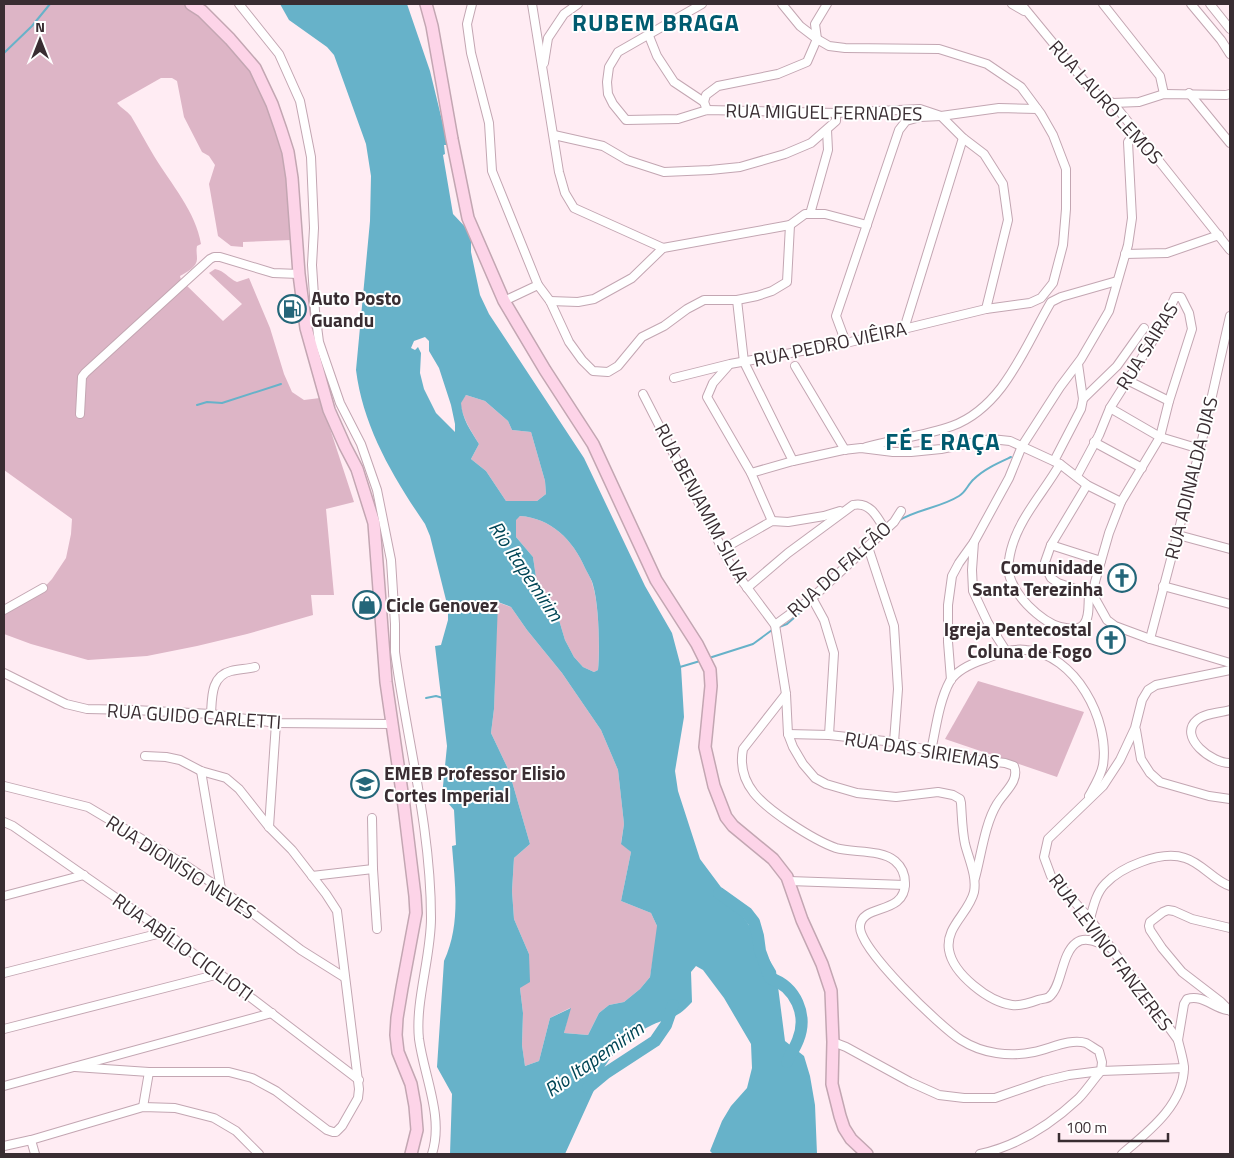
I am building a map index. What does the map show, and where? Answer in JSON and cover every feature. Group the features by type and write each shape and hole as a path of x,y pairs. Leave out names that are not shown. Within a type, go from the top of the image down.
{"street":[{"path":"191,4 202,11 255,68 272,104 288,152 292,178 299,274 306,328 329,410 360,476 374,522 383,653 416,912 397,1018 396,1035 398,1052 411,1084 415,1106 417,1130 411,1154"},
{"path":"239,4 279,54 300,101 311,157 314,228 312,265 319,342 340,402 361,444 377,490 391,560 395,652 428,855 431,918 429,952 418,1023 419,1039 435,1120 436,1136 432,1154"},
{"path":"426,4 432,26 468,218 504,301 545,370 593,444 656,580 697,644 710,670 711,686 705,747 714,786 726,817 733,826 773,859 789,881 802,920 822,964 831,992 832,1084 840,1116 844,1128 851,1139 867,1154"},
{"path":"472,4 467,24 471,53 489,123 492,171 538,285 550,301 569,342 593,371 608,372 618,366 642,337 664,326 687,309 704,300 737,300 772,291 786,282 790,225"},
{"path":"532,4 559,172 565,193 574,208 663,248"},
{"path":"544,70 548,38 564,14 578,4"},
{"path":"702,4 618,52 608,67 607,82 608,94 613,104 626,120 678,119 706,106"},
{"name":"RUA PEDRO VIÊIRA","path":"674,378 730,364 846,343 986,310 1030,303 1041,298 1053,283 1063,245 1066,208 1066,170 1053,135 1021,87 987,64 938,49 845,48 829,46 800,26 782,4"},
{"path":"706,106 706,95 718,86 778,74 807,62 817,39 815,24 827,4"},
{"path":"1012,4 1030,15"},
{"name":"RUA LAURO LEMOS","path":"1021,4 1090,88 1101,97 1113,103 1230,248"},
{"path":"1103,4 1160,76 1164,94"},
{"path":"1191,4 1222,40 1230,54"},
{"path":"1210,4 1230,29"},
{"path":"649,36 658,56 674,82 706,106"},
{"path":"1113,103 1139,102 1164,94 1230,94"},
{"path":"1189,94 1230,143"},
{"name":"RUA MIGUEL FERNADES","path":"706,106 836,113 920,109 941,116"},
{"path":"846,343 836,316 899,130 906,122 920,117 998,108 1037,109"},
{"path":"554,135 603,146 626,160 664,172 740,167 785,154 811,143 836,120 836,113"},
{"path":"941,116 963,138 984,154 1003,184 1008,220 986,310"},
{"path":"810,214 828,150 827,130"},
{"path":"951,680 948,605 952,576 974,542 1009,478 1022,446 1060,386 1078,364 1109,311 1128,245 1132,218 1128,142 1136,131"},
{"path":"904,329 963,138"},
{"path":"550,301 578,302 594,299 632,278 663,248 790,225 805,214 825,214 867,225"},
{"path":"1125,254 1167,253 1220,235"},
{"path":"80,414 82,377 84,373 210,259 220,257 273,273 299,274"},
{"path":"751,473 793,461 922,436 954,425 977,412 997,394 1051,302 1061,297 1117,281"},
{"path":"504,301 538,285"},
{"name":"RUA SAIRAS","path":"1057,463 1018,528 1011,551 1009,568 1010,580 1031,609 1054,625 1068,629 1082,627 1086,623 1091,595 1109,532 1121,502 1160,437 1169,401 1192,329 1189,313 1181,297 1175,297 1162,326 1110,408 1099,435 1077,476"},
{"path":"737,300 744,362 793,461"},
{"name":"RUA ADINALDA DIAS","path":"1150,639 1200,449 1230,316"},
{"path":"1083,399 1117,366 1144,328"},
{"path":"730,364 713,383 707,396 751,473 772,521"},
{"path":"1057,463 1081,409 1083,399 1078,364"},
{"path":"795,366 845,450"},
{"path":"1127,380 1169,401"},
{"name":"RUA BENJAMIM SILVA","path":"643,394 731,566 775,625 786,694 788,734"},
{"path":"1110,408 1160,437 1200,449"},
{"path":"861,448 912,452 941,449 991,439 1010,441 1057,463 1087,485 1121,502"},
{"path":"1094,442 1142,468"},
{"path":"1087,485 1051,545 1046,562 1051,578 1058,583 1091,595 1107,620 1115,626 1150,639 1230,663"},
{"path":"723,549 772,521 788,522 824,516 857,504 862,504 873,510 885,530"},
{"path":"747,588 788,553 844,510"},
{"name":"RUA DO FALCÃO","path":"775,625 812,598 868,547 901,511"},
{"path":"1178,535 1230,548"},
{"path":"974,542 973,591 988,622 1006,651"},
{"path":"1051,545 1102,561"},
{"path":"868,547 894,626 898,689 894,742"},
{"path":"1164,586 1230,604"},
{"path":"4,610 43,588"},
{"path":"812,598 824,620 834,653 829,735"},
{"path":"931,751 942,700 951,680 960,671 978,661 1006,651 1025,650 1044,654 1066,669 1080,683 1094,707 1100,727 1104,748 1102,767 1087,800"},
{"path":"383,653 395,652"},
{"path":"211,714 213,690 216,682 222,675 228,672 255,667"},
{"path":"1230,670 1156,685 1148,690 1142,700 1136,728 1141,760 1150,773 1160,782 1209,796 1230,799"},
{"name":"RUA GUIDO CARLETTI","path":"4,673 66,704 87,709 211,714 276,723 391,724"},
{"path":"786,694 743,749 741,759 743,772 749,788 762,804 814,839 838,849 869,852 893,859 902,868 905,885 903,897 897,904 867,915 862,919 860,926 861,934 902,988 962,1040 982,1050 1012,1055 1035,1052 1067,1044 1087,1044 1099,1051 1102,1062 1101,1071 1079,1098 1050,1122 1027,1137 996,1151 980,1154"},
{"path":"1230,710 1201,717 1195,722 1192,730 1193,739 1209,757 1224,763 1230,763"},
{"path":"268,826 276,723"},
{"name":"RUA LEVINO FANZERES","path":"1122,1154 1157,1124 1177,1096 1182,1084 1184,1068 1178,1040 1090,919 1051,876 1044,857 1048,839 1103,786 1120,760 1136,728"},
{"path":"788,734 803,764 815,778 826,784 857,793 896,797 938,792 953,795 960,799 962,828 974,879 974,893 950,936 949,949 953,963 961,974 996,1000 1013,1005 1048,997 1054,990 1068,953 1075,943 1084,940 1093,941 1112,948"},
{"name":"RUA DAS SIRIEMAS","path":"788,734 829,735 894,742 945,756 1005,763 1014,766 1015,775 1013,782 996,805 986,832 974,879"},
{"path":"75,1067 149,1072 228,1072 252,1078 276,1091 327,1130 333,1132 340,1129 358,1098 359,1080 344,977 337,911 292,850 268,826 239,789 226,778 201,771 173,759 145,756"},
{"path":"201,771 221,889"},
{"name":"RUA DIONÍSIO NEVES","path":"4,786 88,807 176,859 221,889 301,950 344,977"},
{"path":"372,818 377,929"},
{"name":"RUA ABÍLIO CICILIOTI","path":"4,822 13,826 166,932 359,1080"},
{"path":"406,824 423,823"},
{"path":"1090,919 1095,901 1104,885 1130,865 1159,856 1184,857 1206,869 1230,886"},
{"path":"312,876 373,869"},
{"path":"4,896 84,876"},
{"path":"789,881 905,885"},
{"path":"1230,928 1199,921 1168,910 1150,922 1149,926 1162,948 1182,972 1230,1011"},
{"path":"4,973 166,932"},
{"path":"4,1029 219,974"},
{"path":"1178,1040 1184,1004 1187,999 1200,998 1230,1011"},
{"path":"4,1086 272,1013"},
{"path":"833,1042 846,1047 910,1082 940,1095 964,1098 995,1098 1044,1081 1069,1075 1101,1071 1184,1068"},
{"path":"143,1107 149,1072"},
{"path":"4,1146 31,1140 143,1107 175,1108 214,1118 236,1132 259,1154"},
{"path":"31,1140 35,1154"}],"shaded area":[{"path":"4,4 183,4 196,13 247,64 260,90 276,131 285,165 291,240 243,242 243,247 231,246 218,236 209,184 215,165 209,156 202,152 184,117 177,81 172,78 161,78 117,103 131,116 154,156 182,198 198,232 201,244 197,246 197,262 191,269 180,276 181,280 223,321 242,304 209,273 215,269 237,282 249,278 270,328 284,374 292,392 304,400 320,398 354,502 326,509 334,595 311,595 313,615 247,634 147,656 88,660 31,644 4,634 4,616 10,607 39,593 52,579 66,558 72,519 4,470"},
{"path":"466,395 485,401 508,421 512,430 531,432 545,481 546,494 537,501 506,501 486,471 471,459 479,444 461,409 460,403"},
{"path":"520,516 542,521 560,532 574,548 591,579 597,604 599,651 598,670 594,672 583,667 574,657 565,640 556,610 537,584 533,557 516,537 516,519"},
{"path":"497,602 511,607 562,673 601,730 618,770 624,824 621,843 631,852 621,901 651,913 657,926 650,977 640,989 624,1002 609,1005 599,1013 588,1035 564,1033 570,1008 550,1018 539,1061 525,1066 522,1045 523,1013 520,988 529,954 514,919 512,891 514,858 530,844 509,771 491,733 494,709"},
{"path":"978,681 1084,712 1057,777 945,739"}],"water":[{"name":"Rio Itapemirim","path":"280,4 407,4 430,71 448,145 444,145 445,154 443,155 453,214 469,231 471,252 480,295 489,314 584,458 645,586 672,633 681,667 684,717 675,771 678,791 700,859 747,922 776,971 785,1041 804,1056 810,1076 815,1105 817,1154 713,1154 710,1151 722,1121 731,1106 747,1088 752,1068 751,1044 724,998 703,970 696,966 691,972 692,1002 677,1015 652,1025 632,1037 620,1047 605,1066 565,1154 450,1154 452,1094 437,1067 444,961 453,933 455,919 456,904 452,846 456,845 454,810 442,796 447,746 435,646 441,645 448,620 448,608 430,536 425,524 391,470 372,431 365,412 356,370 370,221 371,176 366,144 334,55 327,47 289,20","holes":["425,337 429,341 429,351 439,368 451,405 455,432 436,413 424,389 420,373 421,353 418,347 415,350 411,348 414,341","466,395 485,401 508,421 512,430 531,432 545,481 546,494 537,501 506,501 486,471 471,459 479,444 465,420 461,403","520,516 542,521 551,526 560,532 580,558 592,581 597,604 598,670 594,672 583,667 574,657 565,640 556,610 537,584 533,557 516,537 516,520","498,602 511,607 562,673 601,730 618,770 624,824 621,844 631,852 621,901 651,913 657,926 650,977 640,989 624,1002 609,1005 599,1013 588,1035 564,1033 571,1008 550,1018 539,1061 525,1066 522,1045 523,1013 520,988 530,982 529,954 514,919 512,891 514,858 530,844 509,771 491,733 494,709"]}],"waterway":[{"path":"4,53 32,26 50,4"},
{"path":"197,405 207,402 222,403 281,384"},
{"path":"898,521 952,500 959,496 982,472 1011,457"},
{"path":"779,627 787,624 811,603"},
{"path":"709,658 753,644 772,630"},
{"path":"680,667 700,661"},
{"path":"426,698 436,696 443,698"},
{"name":"Rio Itapemirim","path":"719,893 747,913 754,922 760,951 770,978 787,988 797,1003 802,1021 801,1031 787,1062"},
{"name":"Rio Itapemirim","path":"588,1088 606,1073 655,1041 666,1025 673,1005"}],"place":[{"name":"Auto Posto Guandu","path":"292,309"},
{"name":"Comunidade Santa Terezinha","path":"1122,578"},
{"name":"Cicle Genovez","path":"367,605"},
{"name":"Igreja Pentecostal Coluna de Fogo","path":"1111,640"},
{"name":"EMEB Professor Elisio Cortes Imperial","path":"365,784"}],"district":[{"name":"RUBEM BRAGA","path":"656,23"},
{"name":"FÉ E RAÇA","path":"943,442"}]}
